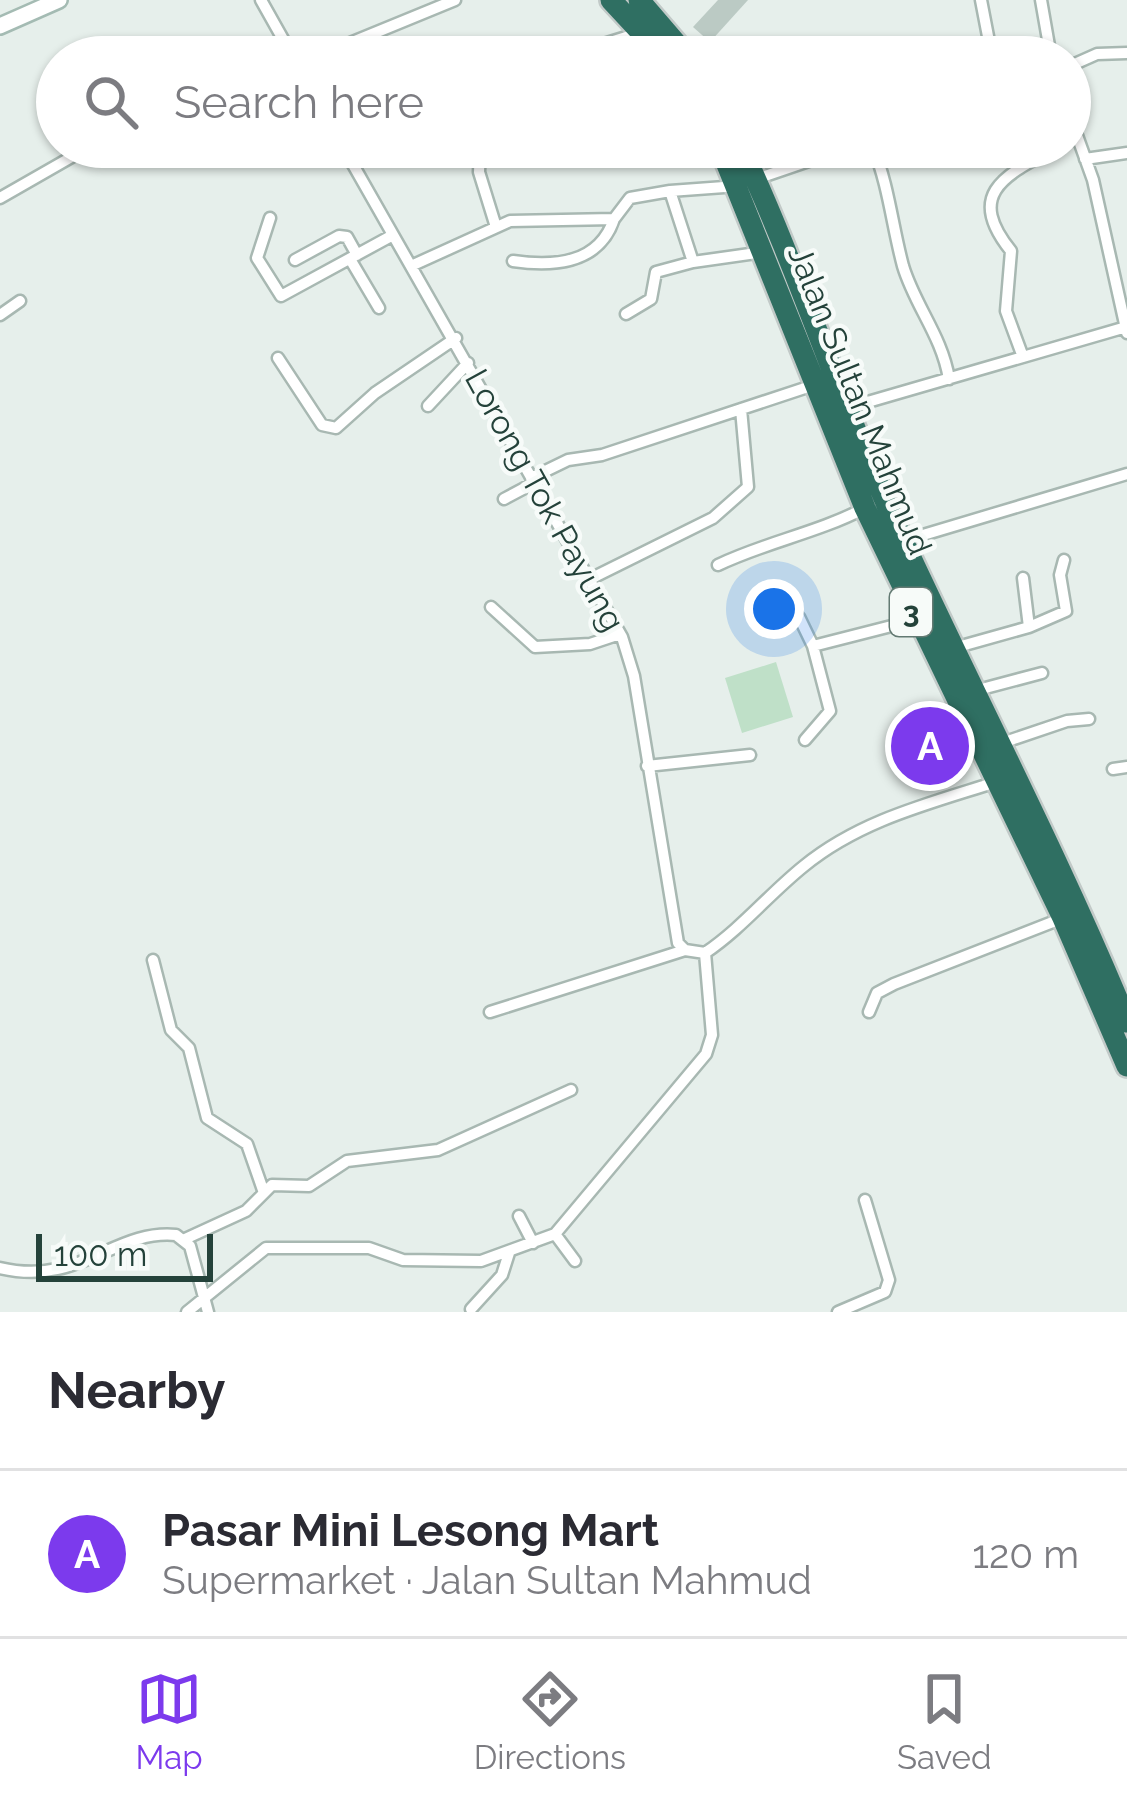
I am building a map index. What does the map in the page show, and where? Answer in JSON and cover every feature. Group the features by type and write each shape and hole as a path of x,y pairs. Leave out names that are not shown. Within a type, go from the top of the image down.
{"highway":[{"path":"611,0 646,36"},
{"path":"639,0 670,36"},
{"name":"Jalan Sultan Mahmud","path":"736,168 747,183 903,541 1072,893 1127,1022"},
{"name":"Jalan Sultan Mahmud","path":"744,168 765,252 865,508 993,783 1063,918 1127,1066"},
{"path":"970,735 995,735"}],"street":[{"path":"0,26 59,0"},
{"path":"261,0 281,36"},
{"path":"367,36 455,0"},
{"path":"981,0 988,36"},
{"path":"1041,0 1047,36"},
{"path":"629,36 642,32"},
{"path":"1091,57 1127,53"},
{"path":"1091,158 1127,153"},
{"path":"0,198 52,168"},
{"name":"Lorong Tok Payung","path":"356,168 620,634 634,676 674,932 686,950"},
{"path":"479,168 496,227"},
{"path":"513,261 577,260 604,241 630,198 747,183 790,168"},
{"path":"880,168 894,206 904,268 943,345 949,379"},
{"path":"1019,168 1004,176 988,206 992,227 1011,251 1006,311 1022,357"},
{"path":"846,409 1126,330 1123,291 1088,168"},
{"path":"670,191 693,262"},
{"path":"270,218 257,258 277,294 296,290 393,235"},
{"path":"411,266 496,227 538,219 614,219"},
{"path":"295,260 338,236 346,237 379,308"},
{"path":"626,314 651,299 656,272 765,252"},
{"path":"0,315 20,301"},
{"path":"278,358 322,425 336,428 375,393 456,338"},
{"path":"428,406 468,363"},
{"path":"504,500 568,460 602,455 817,384"},
{"path":"588,580 713,518 748,487 741,409"},
{"path":"903,541 1127,474"},
{"path":"718,565 758,546 824,530 865,508"},
{"path":"954,648 1066,611 1060,575 1064,560"},
{"path":"1023,578 1029,626"},
{"path":"491,607 535,647 590,644 620,634"},
{"path":"768,610 800,617 813,646 830,711 805,740"},
{"path":"813,646 915,620"},
{"path":"974,691 1042,673"},
{"path":"995,735 1089,719"},
{"path":"647,766 750,755"},
{"path":"1113,769 1127,767"},
{"path":"705,953 805,865 850,836 886,817 993,783"},
{"path":"869,1012 877,993 894,984 1063,918"},
{"path":"490,1012 686,950 705,953"},
{"path":"188,1312 266,1248 369,1248 408,1261 481,1261 554,1234 710,1048 705,953"},
{"path":"153,960 171,1030 189,1048 207,1118 247,1144 263,1190"},
{"path":"0,1268 48,1275 149,1238 166,1234 184,1239 246,1211 263,1190 280,1184 312,1184 347,1161 438,1150 571,1090"},
{"path":"838,1312 885,1292 889,1280 865,1200"},
{"path":"519,1216 532,1243"},
{"path":"554,1234 575,1262"},
{"path":"184,1239 208,1312"},
{"path":"471,1309 502,1275 509,1252"}],"green space":[{"path":"776,662 793,717 742,733 725,678"}],"building":[{"path":"718,0 748,0 715,36 703,36 693,27"}],"place":[{"name":"Pasar Mini Lesong Mart","path":"930,746"}]}
